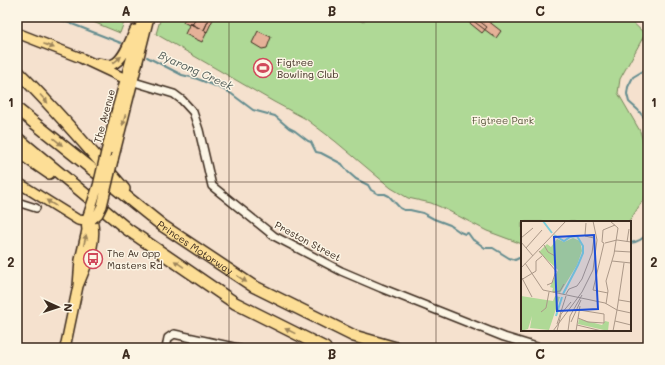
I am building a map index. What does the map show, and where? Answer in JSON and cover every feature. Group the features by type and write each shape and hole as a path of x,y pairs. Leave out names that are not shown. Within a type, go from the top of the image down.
{"highway":[{"path":"17,71 56,112 146,214"},
{"name":"Princes Motorway","path":"17,109 146,214 253,286 354,336 396,348"},
{"path":"17,138 127,229"},
{"path":"17,152 31,160 127,229 235,303 325,348"}],"main road":[{"path":"81,58 106,65 115,63 124,54 142,17"},
{"name":"The Avenue","path":"90,219 98,214 102,206 130,81 142,17"},
{"name":"The Avenue","path":"65,348 78,286 80,260 106,152 130,81 149,17"},
{"path":"17,33 81,58 130,81"},
{"path":"17,182 78,220 90,219"}],"street":[{"name":"Preston Street","path":"130,81 174,94 182,100 193,112 199,130 212,186 274,236 341,270 381,288 504,337 540,348"},
{"path":"17,202 36,208"},
{"path":"166,348 168,338 174,334 238,348"}],"green space":[{"path":"81,17 126,17 120,33"},
{"name":"Figtree Park","path":"161,17 354,17 363,22 369,17 627,17 645,34 620,79 618,93 640,131 648,159 648,192 630,221 521,221 521,244 487,231 431,203 408,198 391,188 306,119 156,34"}],"building":[{"path":"186,17 196,17 192,25 190,23 189,25 183,22"},
{"path":"196,17 210,17 204,30 192,25"},
{"path":"210,17 214,17 207,32 204,30"},
{"path":"468,17 483,17 501,31 496,38"},
{"path":"468,17 474,17 487,27 482,33 466,20"},
{"path":"190,23 207,32 202,42 185,34"},
{"path":"258,31 271,37 267,48 262,49 252,43"}],"waterway":[{"name":"Byarong Creek","path":"54,17 121,43"},
{"name":"Byarong Creek","path":"147,57 182,75 195,78 229,92 253,110 275,116 289,128 311,142 316,152 342,164 356,179 368,185 371,190 378,194 385,194 389,196 400,208 423,213 450,225 460,232 465,234 468,233 473,240 485,248 493,248 515,260 521,259"},
{"name":"Byarong Creek","path":"648,68 633,77 628,87 627,94 629,102 638,110 648,123"},
{"name":"Byarong Creek","path":"631,243 645,237 648,232"}],"place":[{"name":"Figtree Bowling Club","path":"263,68"},
{"name":"The Av opp Masters Rd","path":"93,259"}]}
